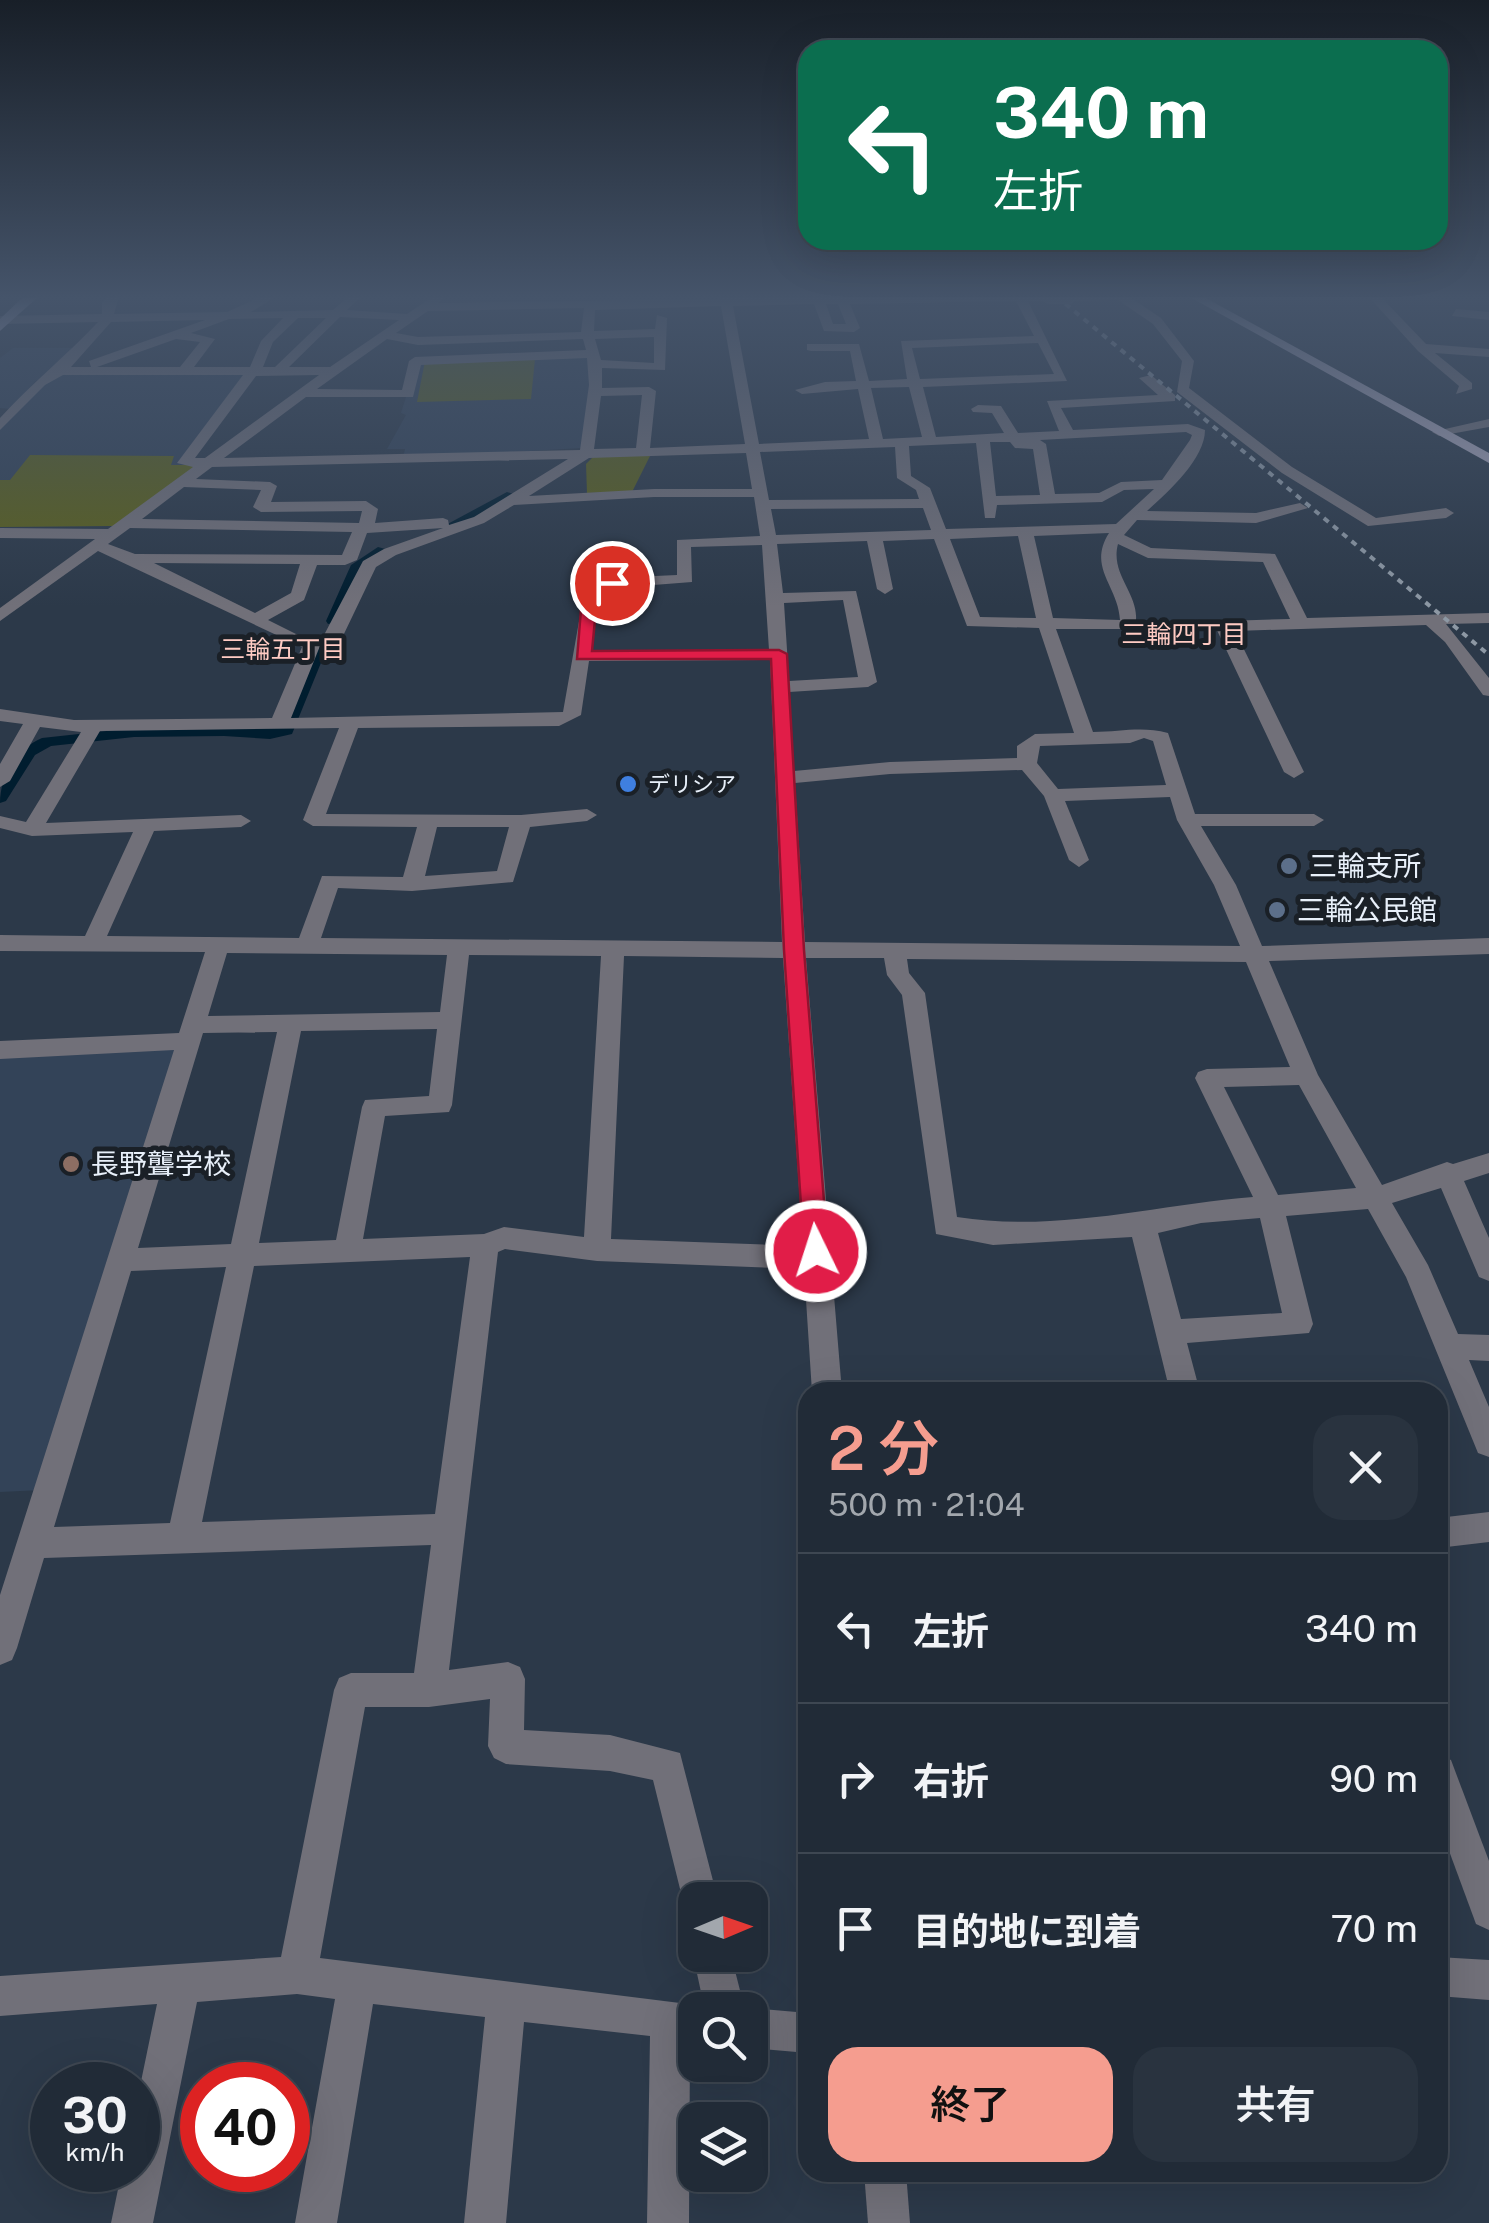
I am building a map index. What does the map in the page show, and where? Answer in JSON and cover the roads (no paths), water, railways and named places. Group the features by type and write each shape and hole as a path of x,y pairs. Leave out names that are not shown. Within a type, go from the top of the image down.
{"main road":[{"path":"1381,400 1489,460"}],"street":[{"path":"232,400 184,463 877,443 1039,444 1048,498"},
{"path":"4,610 295,400"},
{"path":"587,453 592,400"},
{"path":"643,451 649,400"},
{"path":"744,400 775,598 794,950 826,1382"},
{"path":"869,400 877,443"},
{"path":"919,400 930,442"},
{"path":"1124,400 1137,419 1136,425"},
{"path":"1069,436 1052,404 1130,400"},
{"path":"1196,400 1287,470 1373,522 1446,513"},
{"path":"1098,402 1109,420 1188,428 1200,433 1237,432"},
{"path":"978,409 996,409 1015,439"},
{"path":"0,426 7,411"},
{"path":"1439,432 1489,423"},
{"path":"984,443 1069,436 1136,425"},
{"path":"902,443 904,478 923,488 973,622 1128,625 1130,608 1107,563 1109,547 1166,484 1200,433"},
{"path":"984,443 992,532"},
{"path":"97,545 137,559 300,642 330,640 369,564 508,502 587,453"},
{"path":"265,486 274,462"},
{"path":"137,559 351,557 370,509 261,508 270,486 183,484"},
{"path":"990,501 1102,498 1122,486 1166,484"},
{"path":"508,502 592,495 928,503"},
{"path":"0,715 90,733 286,722 559,720 572,715 590,597 612,583 686,579 683,542 1119,532 1148,554 1222,537 1256,518 1300,508"},
{"path":"1135,515 1222,537 1269,558 1301,624"},
{"path":"129,523 363,528 470,521"},
{"path":"137,559 158,526"},
{"path":"1025,532 1046,625 1086,739"},
{"path":"0,533 112,534"},
{"path":"874,536 885,589"},
{"path":"256,619 298,596 310,560"},
{"path":"775,598 850,595 868,682 781,687"},
{"path":"1294,772 1224,626 1489,618"},
{"path":"1432,621 1451,638 1489,691"},
{"path":"286,722 312,643"},
{"path":"583,656 779,654"},
{"path":"0,781 33,722"},
{"path":"351,722 313,820 521,820 587,814"},
{"path":"1080,860 1053,795 1027,764 1027,746 1035,740 1130,737 1143,732 1161,737 1186,820 1225,884 1306,1076 1378,1197 1452,1347 1489,1443"},
{"path":"32,830 90,733"},
{"path":"787,778 890,768 1027,764"},
{"path":"1053,795 1176,791"},
{"path":"412,884 429,820"},
{"path":"308,944 330,882 412,884 506,877 521,820"},
{"path":"1186,820 1314,820"},
{"path":"93,943 151,822 241,821"},
{"path":"0,822 32,830 145,828"},
{"path":"0,943 1254,954 1489,946"},
{"path":"0,1648 219,944"},
{"path":"346,1253 374,1108 440,1105 459,947"},
{"path":"597,1250 613,949"},
{"path":"894,950 898,975 913,993 945,1226 994,1234 1143,1226 1201,1212 1378,1197 1447,1172 1489,1163"},
{"path":"0,1050 291,1024 450,1020"},
{"path":"183,1538 291,1024"},
{"path":"1168,1332 1299,1324 1270,1207 1207,1078 1306,1076"},
{"path":"1447,1172 1489,1269"},
{"path":"1143,1226 1181,1382"},
{"path":"122,1260 485,1245 504,1238 597,1250 817,1258"},
{"path":"429,1690 485,1245"},
{"path":"1452,1347 1489,1348"},
{"path":"1448,1531 1489,1527"},
{"path":"35,1543 452,1529"},
{"path":"298,1975 351,1690 429,1690 508,1679 506,1746 610,1753 667,1766 695,1882"},
{"path":"1448,1800 1489,1911"},
{"path":"0,1996 298,1975 506,2003 678,2021"},
{"path":"1448,1978 1489,1980"},
{"path":"132,2223 182,1983"},
{"path":"316,2223 357,1984"},
{"path":"486,2223 506,2003"},
{"path":"768,2030 798,2032"},
{"path":"668,2223 678,2079"},
{"path":"886,2182 889,2223"}],"waterway":[{"path":"448,527 511,495"},
{"path":"333,621 356,568 383,550"},
{"path":"0,798 29,751 48,742 134,733 224,731 270,735 287,731 320,648"}],"railway":[{"path":"1181,400 1489,655"}],"place":[{"name":"デリシア","path":"628,784"},
{"name":"三輪支所","path":"1289,866"},
{"name":"三輪公民館","path":"1277,910"},
{"name":"長野聾学校","path":"71,1164"}],"district":[{"name":"三輪四丁目","path":"1184,634"},
{"name":"三輪五丁目","path":"283,649"}]}
